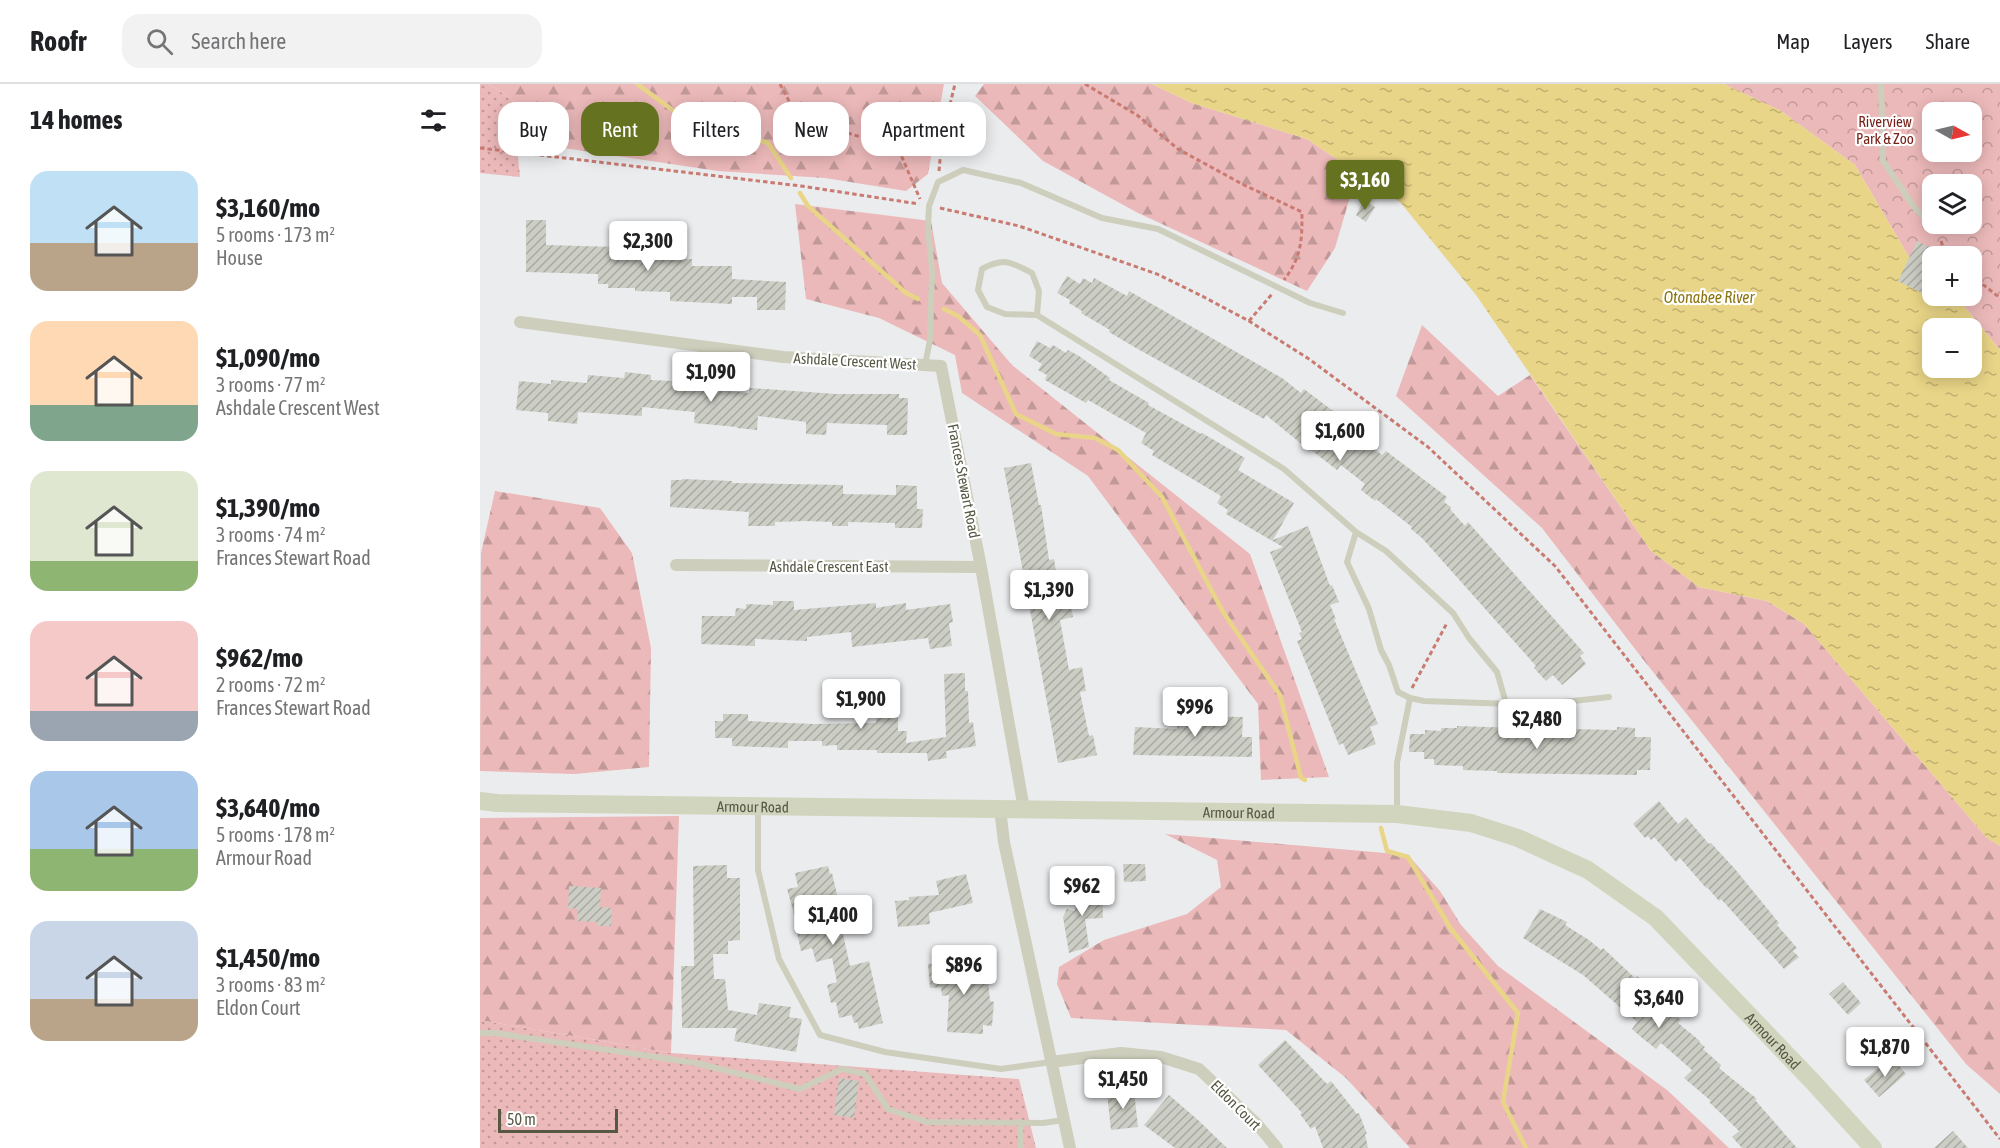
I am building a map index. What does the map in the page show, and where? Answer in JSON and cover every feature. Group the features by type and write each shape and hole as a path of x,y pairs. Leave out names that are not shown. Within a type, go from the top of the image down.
{"main road":[{"name":"Armour Road","path":"480,801 498,804 1397,814 1471,823 1518,838 1588,870 1656,918 1774,1040 1873,1148"}],"street":[{"name":"Ashdale Crescent West","path":"520,322 783,357 941,366"},
{"name":"Frances Stewart Road","path":"941,366 981,567 1024,809"},
{"name":"Ashdale Crescent East","path":"676,565 981,567"},
{"path":"1000,809 1004,842 1070,1148"},
{"name":"Eldon Court","path":"1051,1062 1121,1053 1161,1058 1199,1069 1257,1124 1277,1148"}],"lane":[{"path":"1881,84 1883,161 1922,215"},
{"path":"925,365 930,340 932,271 928,227 929,206 938,182 963,170 1022,183 1102,218 1158,229 1310,303 1343,313"},
{"path":"1037,315 1039,291 1032,273 1015,263 996,262 982,269 978,290 987,307 1005,315 1037,315 1284,469 1356,532 1386,551 1453,614 1468,638 1497,672 1506,703"},
{"path":"1356,532 1347,562 1369,609 1381,650 1398,692 1424,701 1536,705 1609,697"},
{"path":"1397,814 1397,763 1410,698"},
{"path":"758,807 758,870 779,959 820,1035 885,1052 1001,1069 1051,1062"},
{"path":"480,1034 495,1033 696,1063 800,1089 842,1069 865,1074 888,1109 927,1122 1043,1123 1064,1120"},
{"path":"1020,1122 1021,1148"}],"path":[{"path":"480,148 782,183 923,205 901,155 884,144 798,118 780,84"},
{"path":"938,182 942,137 955,84"},
{"path":"1085,84 1137,115 1178,149 1244,185 1302,212 1301,246 1289,273 1249,321"},
{"path":"929,206 1019,226 1157,274 1249,321 1309,359 1428,447 1555,566 2000,1139"},
{"path":"1982,284 2000,298"},
{"path":"1410,698 1413,684 1453,614"}],"green space":[{"path":"480,84 488,84 512,99 512,102 498,102 498,156 518,156 520,177 480,173"},
{"path":"488,84 944,84 941,102 861,102 861,156 931,156 928,174 906,191 825,178 718,171 617,156 659,156 659,102 581,102 581,151 569,149 569,102 512,102 512,99"},
{"path":"984,84 1152,84 1192,103 1307,139 1357,173 1335,248 1307,291 1138,213 1043,161 986,107 986,102 981,102 975,96"},
{"name":"Riverview Park & Zoo","path":"1724,84 2000,84 2000,350 1982,328 1982,318 1974,318 1964,306 1982,306 1982,246 1922,246 1922,273 1913,264 1855,165 1781,111"},
{"path":"795,204 931,221 942,283 1012,365 1250,554 1329,777 1261,780 1258,704 1088,476 962,393 955,355 879,318 806,299"},
{"path":"1422,325 1498,396 1530,375 1651,551 1699,587 1767,601 1804,624 1986,837 2000,846 2000,1094 1966,1064 1642,658 1542,528 1396,396"},
{"path":"495,491 600,508 632,553 651,648 649,767 575,774 480,771 481,553"},
{"path":"679,816 671,1053 480,1020 480,818"},
{"path":"1165,834 1408,855 1440,891 1461,925 1498,966 1667,1090 1729,1148 1410,1148 1346,1078 1286,1030 1071,1018 1057,984 1059,967 1104,940 1187,914 1221,887 1217,860"},
{"path":"480,1020 671,1053 1019,1079 1036,1148 480,1148"}],"water":[{"name":"Otonabee River","path":"1152,84 1724,84 1781,111 1855,165 1913,264 1922,273 1922,306 1964,306 1974,318 1922,318 1922,378 1982,378 1982,328 2000,350 2000,846 1986,837 1804,624 1767,601 1699,587 1651,551 1476,295 1400,202 1307,139 1192,103"}],"building":[{"path":"1364,200 1375,207 1366,222 1356,215"},
{"path":"526,220 546,220 546,245 618,247 618,253 655,253 655,259 692,259 692,266 732,266 732,279 786,282 785,310 757,310 757,297 732,297 732,304 670,301 670,292 608,288 608,284 598,284 598,274 526,272"},
{"path":"1917,241 1928,246 1922,246 1922,293 1898,281"},
{"path":"1067,276 1080,284 1083,278 1092,283 1094,278 1127,296 1129,291 1282,378 1301,393 1304,389 1366,436 1363,440 1382,455 1386,451 1447,497 1444,502 1451,507 1450,509 1465,526 1468,522 1584,653 1580,656 1586,664 1562,685 1553,675 1546,681 1534,668 1536,666 1422,538 1411,529 1412,527 1361,490 1365,484 1341,465 1337,470 1266,415 1264,419 1136,348 1081,313 1082,311 1069,303 1070,300 1057,293"},
{"path":"1037,341 1050,348 1053,345 1066,353 1068,350 1079,356 1110,378 1109,380 1149,403 1148,405 1245,458 1238,470 1294,503 1273,540 1308,526 1330,586 1332,585 1339,602 1330,605 1336,619 1334,619 1378,724 1370,727 1376,744 1348,755 1343,743 1339,745 1297,641 1302,639 1299,633 1302,632 1270,552 1283,547 1226,514 1228,510 1217,503 1221,496 1152,455 1154,451 1141,443 1146,433 1088,400 1086,403 1045,380 1047,375 1038,370 1042,364 1029,356"},
{"path":"625,372 651,375 651,380 693,382 693,385 717,387 717,390 749,393 750,388 836,394 899,394 899,398 908,398 907,435 887,435 887,425 827,423 826,435 806,434 806,422 758,416 757,430 737,428 694,423 695,412 642,407 642,416 578,412 577,424 548,421 548,413 516,410 519,381 551,384 551,380 587,383 588,375 624,378"},
{"path":"1031,463 1039,505 1041,505 1049,560 1054,559 1056,571 1051,572 1056,598 1069,595 1073,617 1060,620 1069,670 1082,667 1086,691 1080,692 1089,736 1093,735 1097,755 1058,763 1004,468"},
{"path":"671,480 732,481 732,483 843,485 843,494 896,495 896,485 917,486 917,509 923,509 922,528 895,528 895,523 848,522 848,526 832,526 832,522 805,521 775,522 775,526 748,526 749,512 670,507"},
{"path":"773,601 794,601 794,610 876,603 876,608 906,603 906,610 950,604 953,622 949,623 952,646 930,649 928,638 852,647 851,632 807,637 807,641 755,639 755,646 701,644 702,616 735,616 736,608 746,609 746,604 773,605"},
{"path":"965,673 969,723 973,722 976,746 946,751 947,758 928,761 927,753 837,750 837,745 822,746 822,741 788,741 788,748 732,746 732,738 715,738 715,721 723,721 723,714 748,714 748,721 813,724 876,723 876,713 898,713 898,731 907,731 906,743 946,737 944,674"},
{"path":"1177,716 1243,717 1242,737 1252,737 1252,757 1133,755 1135,727 1177,729"},
{"path":"1457,726 1553,729 1553,727 1572,727 1572,729 1617,730 1617,727 1635,728 1635,737 1651,737 1650,770 1637,770 1637,775 1497,773 1497,771 1463,770 1463,766 1434,765 1434,759 1424,759 1424,752 1409,752 1410,734 1425,734 1425,730 1441,731 1441,728 1457,728"},
{"path":"1659,801 1678,824 1686,817 1735,869 1779,923 1777,925 1797,948 1793,951 1799,957 1784,969 1721,899 1719,901 1706,888 1680,858 1676,862 1654,837 1651,840 1648,836 1645,838 1633,824"},
{"path":"1123,864 1145,864 1146,881 1124,882"},
{"path":"727,865 727,878 740,878 740,940 728,941 728,954 713,954 714,979 725,979 728,1010 757,1015 759,1003 791,1007 789,1017 802,1019 796,1052 734,1041 737,1028 682,1028 681,966 694,966 693,866"},
{"path":"828,866 844,915 839,916 850,966 869,961 883,1023 859,1029 852,1015 839,1018 836,1002 831,1003 827,985 837,982 832,958 816,962 812,948 801,951 797,933 799,932 787,889 798,887 795,873"},
{"path":"966,874 973,903 929,913 930,924 898,927 895,901 909,900 909,897 939,895 936,881"},
{"path":"569,886 601,888 600,907 612,908 611,926 597,926 597,922 577,921 578,909 568,908"},
{"path":"1075,888 1102,888 1103,918 1085,919 1089,947 1069,953 1063,917 1067,909 1075,911"},
{"path":"1540,909 1567,922 1565,925 1601,950 1603,948 1635,978 1637,976 1650,987 1648,990 1653,996 1681,1020 1678,1023 1700,1041 1705,1047 1703,1049 1721,1065 1719,1068 1757,1099 1755,1100 1797,1148 1742,1148 1732,1137 1739,1131 1709,1102 1711,1101 1684,1078 1692,1070 1661,1043 1656,1049 1641,1037 1632,1029 1637,1022 1583,975 1523,938"},
{"path":"972,959 973,973 987,972 990,1001 994,1002 992,1026 983,1025 983,1034 947,1032 949,995 942,996 941,987 930,988 928,964"},
{"path":"1843,982 1861,1003 1848,1015 1829,994"},
{"path":"1285,1040 1327,1084 1331,1081 1357,1114 1359,1113 1367,1134 1365,1134 1368,1148 1323,1148 1315,1126 1311,1129 1300,1114 1302,1113 1258,1065"},
{"path":"1894,1060 1906,1074 1879,1097 1864,1080 1880,1066 1883,1069"},
{"path":"839,1078 859,1081 854,1118 834,1115"},
{"path":"1134,1091 1138,1127 1111,1130 1107,1094"},
{"path":"1169,1095 1227,1148 1175,1148 1144,1125"},
{"path":"1953,1131 1968,1148 1934,1148"}],"waterway":[{"path":"637,84 682,117 768,143 791,178"},
{"path":"800,193 808,206 906,293 918,299"},
{"path":"944,309 958,316 980,335 1016,414 1056,434 1095,438 1118,450 1162,497 1223,612 1280,695 1301,778 1305,780"},
{"path":"1381,828 1387,851 1408,857 1451,929 1518,1013 1503,1102 1526,1148"}]}
